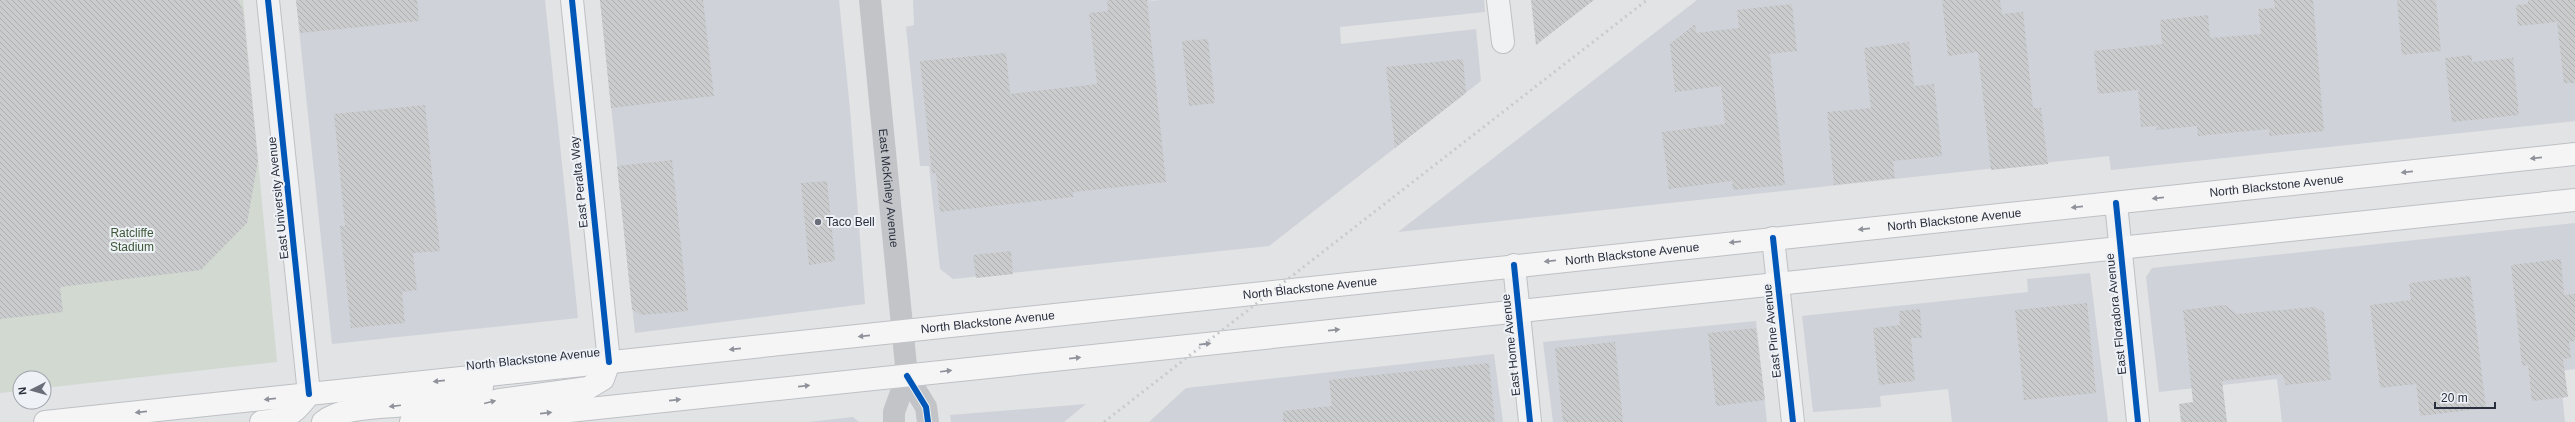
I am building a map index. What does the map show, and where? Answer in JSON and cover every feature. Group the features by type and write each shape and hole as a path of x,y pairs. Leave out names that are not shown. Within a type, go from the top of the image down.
{"main road":[{"name":"East McKinley Avenue","path":"870,0 907,376 894,412 894,422"},
{"name":"North Blackstone Avenue","path":"45,422 903,332 1514,265 2575,154"},
{"path":"465,422 2575,200"},
{"path":"412,422 500,400 588,388 603,379 609,362"},
{"path":"323,422 330,417 344,413 425,403 541,370"},
{"name":"East McKinley Avenue","path":"907,376 926,407 928,422"},
{"path":"261,422 280,420 292,414 309,394"}],"street":[{"name":"East University Avenue","path":"268,0 309,394"},
{"name":"East Peralta Way","path":"572,0 609,362"},
{"path":"1498,0 1503,42"},
{"name":"East Floradora Avenue","path":"2116,203 2138,422"},
{"name":"East Pine Avenue","path":"1774,238 1793,422"},
{"name":"East Home Avenue","path":"1514,265 1530,422"}],"shaded area":[{"path":"296,0 545,0 578,318 332,344"},
{"path":"600,0 839,0 850,109 865,304 635,333"},
{"path":"913,0 1155,0 1126,4 1160,0 1484,0 1485,12 1340,27 1341,44 1476,29 1481,81 1269,246 953,279 940,269 929,166 920,166 906,27 914,25"},
{"path":"1697,0 2575,0 2575,121 2111,170 2109,156 1398,232"},
{"path":"2575,223 2575,369 2560,371 2565,422 2282,422 2277,379 2159,392 2146,277 2152,268"},
{"path":"2090,273 2108,422 1952,422 1948,389 1880,396 1881,407 1813,412 1802,316 2028,292 2027,279"},
{"path":"1756,321 1767,422 1553,422 1543,342"},
{"path":"1494,354 1503,422 1149,422 1186,388"},
{"path":"1086,404 1064,422 951,422 950,415"},
{"path":"853,417 859,422 808,422"}],"green space":[{"name":"Ratcliffe Stadium","path":"0,0 243,0 277,362 52,387 52,370 12,370 12,392 0,393"}],"building":[{"name":"Ratcliffe Stadium","path":"0,0 238,0 243,10 258,161 247,223 201,270 60,287 63,312 0,319"},
{"path":"296,0 417,0 419,21 300,33"},
{"path":"600,0 703,0 714,96 611,108"},
{"path":"1107,0 1147,0 1166,182 1073,192 1073,197 940,212 936,173 932,174 920,61 1006,53 1010,94 1097,84 1089,13 1108,11"},
{"path":"1531,0 1594,0 1536,45"},
{"path":"1942,0 2000,0 2002,14 2023,12 2033,108 2041,108 2048,164 1991,170 1978,52 1948,56"},
{"path":"2274,0 2313,0 2324,131 2269,136 2269,129 2198,136 2197,126 2157,130 2156,126 2141,127 2138,90 2098,94 2094,51 2162,44 2160,20 2208,15 2210,38 2261,34 2258,9 2275,8"},
{"path":"2397,0 2436,0 2441,51 2402,55"},
{"path":"2528,0 2575,0 2575,83 2564,83 2557,22 2518,26 2516,5 2528,4"},
{"path":"1792,4 1797,51 1770,54 1785,185 1733,190 1732,181 1669,189 1662,132 1725,124 1721,86 1675,92 1670,44 1695,24 1696,33 1739,28 1737,10"},
{"path":"1208,39 1215,103 1189,106 1182,41"},
{"path":"1909,42 1914,86 1934,84 1942,156 1893,161 1895,178 1834,185 1827,112 1871,108 1864,48"},
{"path":"2472,55 2472,62 2513,58 2519,115 2452,122 2445,58"},
{"path":"1463,59 1466,93 1395,148 1386,67"},
{"path":"425,105 440,251 413,253 417,290 402,292 405,323 351,328 340,226 345,226 334,114"},
{"path":"672,160 688,311 641,315 632,309 617,166"},
{"name":"Taco Bell","path":"827,181 835,261 809,265 801,183"},
{"path":"1011,251 1013,274 976,278 973,255"},
{"path":"2561,259 2564,295 2575,294 2575,341 2569,342 2571,358 2563,359 2568,397 2532,401 2528,365 2522,366 2511,265"},
{"path":"2470,276 2486,408 2420,416 2416,384 2380,388 2370,305 2411,300 2409,283"},
{"path":"2087,303 2096,393 2024,400 2015,310"},
{"path":"2225,305 2237,314 2315,307 2324,313 2331,380 2286,385 2282,374 2222,381 2227,422 2181,422 2179,404 2193,402 2183,310"},
{"path":"1920,309 1922,338 1911,338 1915,381 1879,385 1873,328 1900,325 1899,311"},
{"path":"1756,328 1765,400 1716,406 1708,333"},
{"path":"1615,342 1623,422 1563,422 1555,348"},
{"path":"1489,363 1495,422 1283,422 1283,411 1332,406 1329,380"}],"railway":[{"path":"1104,422 1647,0"}],"cycle path":[{"path":"268,0 309,394"},
{"path":"572,0 609,362"},
{"path":"2116,203 2138,422"},
{"path":"1773,238 1793,422"},
{"path":"1514,265 1530,422"},
{"path":"907,376 926,407 928,422"}],"place":[{"name":"Taco Bell","path":"818,222"}]}
